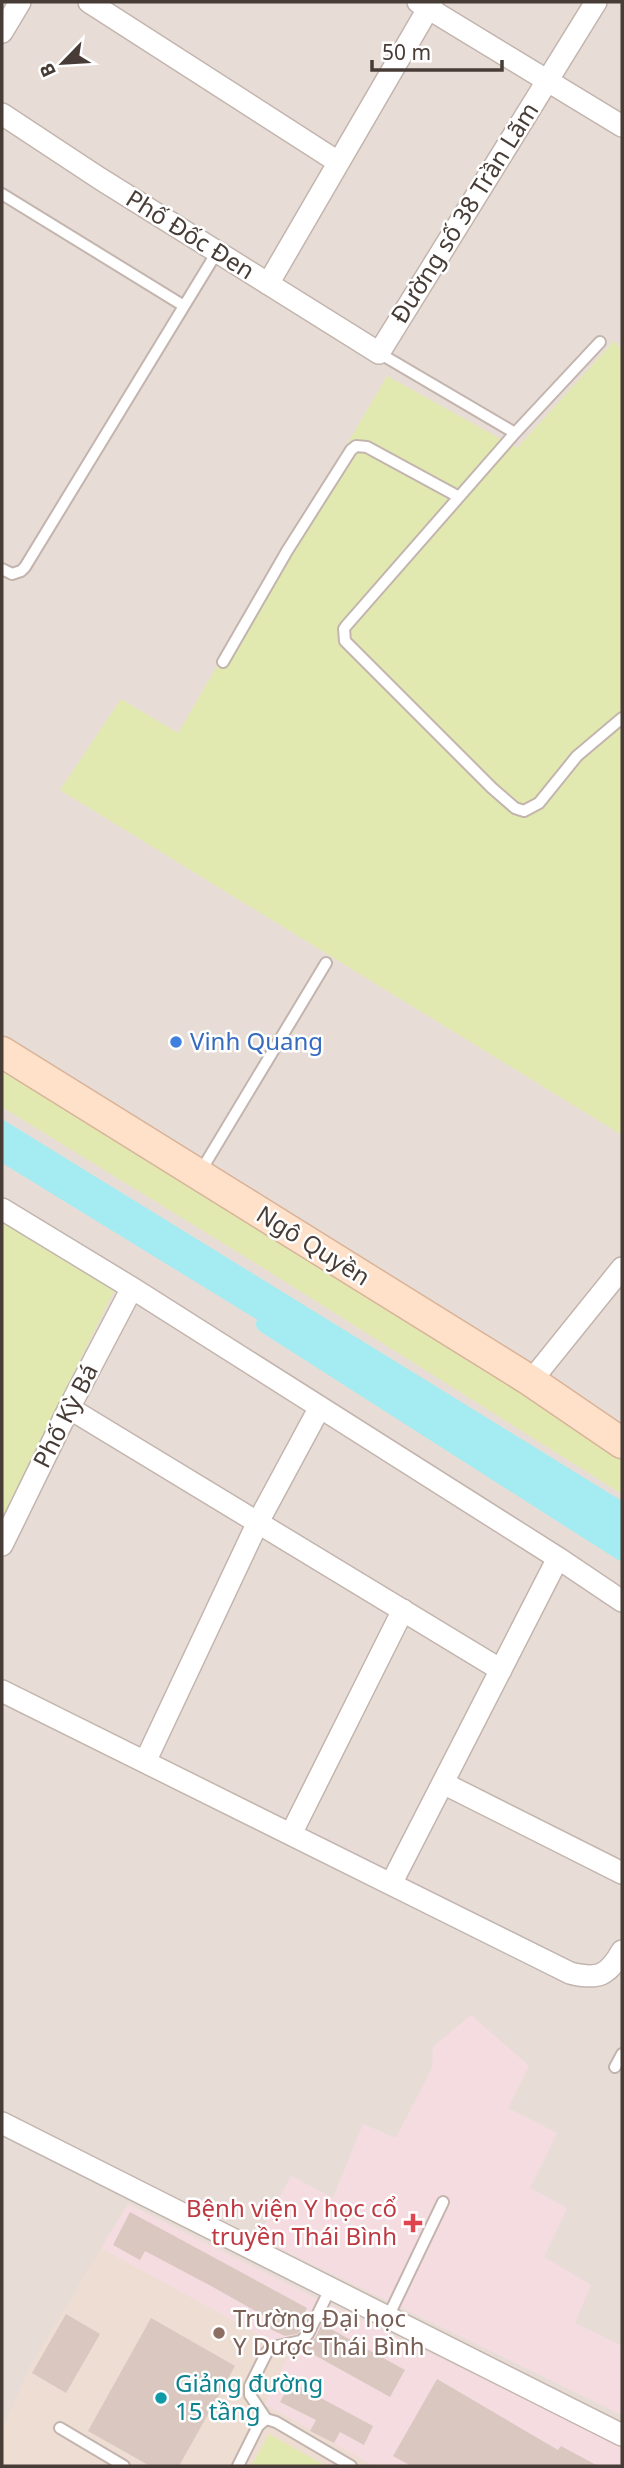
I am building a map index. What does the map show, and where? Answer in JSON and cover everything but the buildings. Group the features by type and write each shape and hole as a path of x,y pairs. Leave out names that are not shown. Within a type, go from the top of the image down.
{"street":[{"path":"2,32 20,2"},
{"path":"89,2 338,162"},
{"name":"Đường số 38 Trần Lãm","path":"379,353 596,2"},
{"path":"268,284 426,4 622,127"},
{"name":"Phố Đốc Đen","path":"2,114 379,353"},
{"name":"Ngô Quyền","path":"2,1052 531,1381 622,1443"},
{"path":"2,1209 132,1288 622,1601"},
{"path":"531,1381 622,1268"},
{"name":"Phố Kỳ Bá","path":"2,1545 132,1288"},
{"path":"145,1762 258,1522 320,1407"},
{"path":"69,1408 501,1670"},
{"path":"391,1884 558,1558"},
{"path":"291,1834 403,1610"},
{"path":"2,1691 570,1973 586,1977 599,1976 609,1970 622,1951"},
{"path":"443,1783 622,1872"},
{"path":"2,2123 622,2435"}],"lane":[{"path":"2,194 184,306"},
{"path":"2,569 12,574 25,567 217,252"},
{"path":"600,341 515,433 346,626 344,634 348,645 492,788 515,808 524,811 539,803 578,756 622,718"},
{"path":"379,353 515,433"},
{"path":"223,662 287,551 356,446 367,447 459,497"},
{"path":"199,1175 326,963"},
{"path":"615,2067 622,2054"},
{"path":"388,2317 443,2202"},
{"path":"331,2287 308,2334 301,2341 281,2344 267,2352 250,2386 250,2395 266,2419 276,2422 351,2466"},
{"path":"238,2466 258,2426 266,2419"},
{"path":"60,2428 124,2466"}],"shaded area":[{"path":"2,2 622,2 622,2466 2,2466"},
{"name":"Bệnh viện Y học cổ truyền Thái Bình","path":"471,2015 529,2066 508,2108 557,2133 530,2188 567,2208 544,2257 591,2285 575,2323 622,2346 622,2415 258,2238 291,2176 333,2198 363,2124 396,2138 432,2068 433,2047"},
{"name":"Trường Đại học Y Dược Thái Bình","path":"128,2204 622,2446 622,2466 2,2466 2,2430 32,2363"},
{"path":"128,2204 622,2446 622,2466 374,2466 265,2404 290,2352 101,2248"}],"green space":[{"path":"614,341 622,349 622,1135 60,790 121,699 178,733 387,376 517,448"},
{"path":"2,1063 622,1452 622,1494 2,1107"},
{"path":"2,1221 115,1289 2,1518"},
{"path":"269,2434 326,2466 251,2466"}],"water":[{"path":"2,1119 622,1501 622,1544 2,1163"}],"waterway":[{"path":"265,1324 622,1552"}],"place":[{"name":"Vinh Quang","path":"176,1042"},
{"name":"Bệnh viện Y học cổ truyền Thái Bình","path":"413,2223"},
{"name":"Trường Đại học Y Dược Thái Bình","path":"219,2333"},
{"name":"Giảng đường 15 tầng","path":"161,2398"}]}
